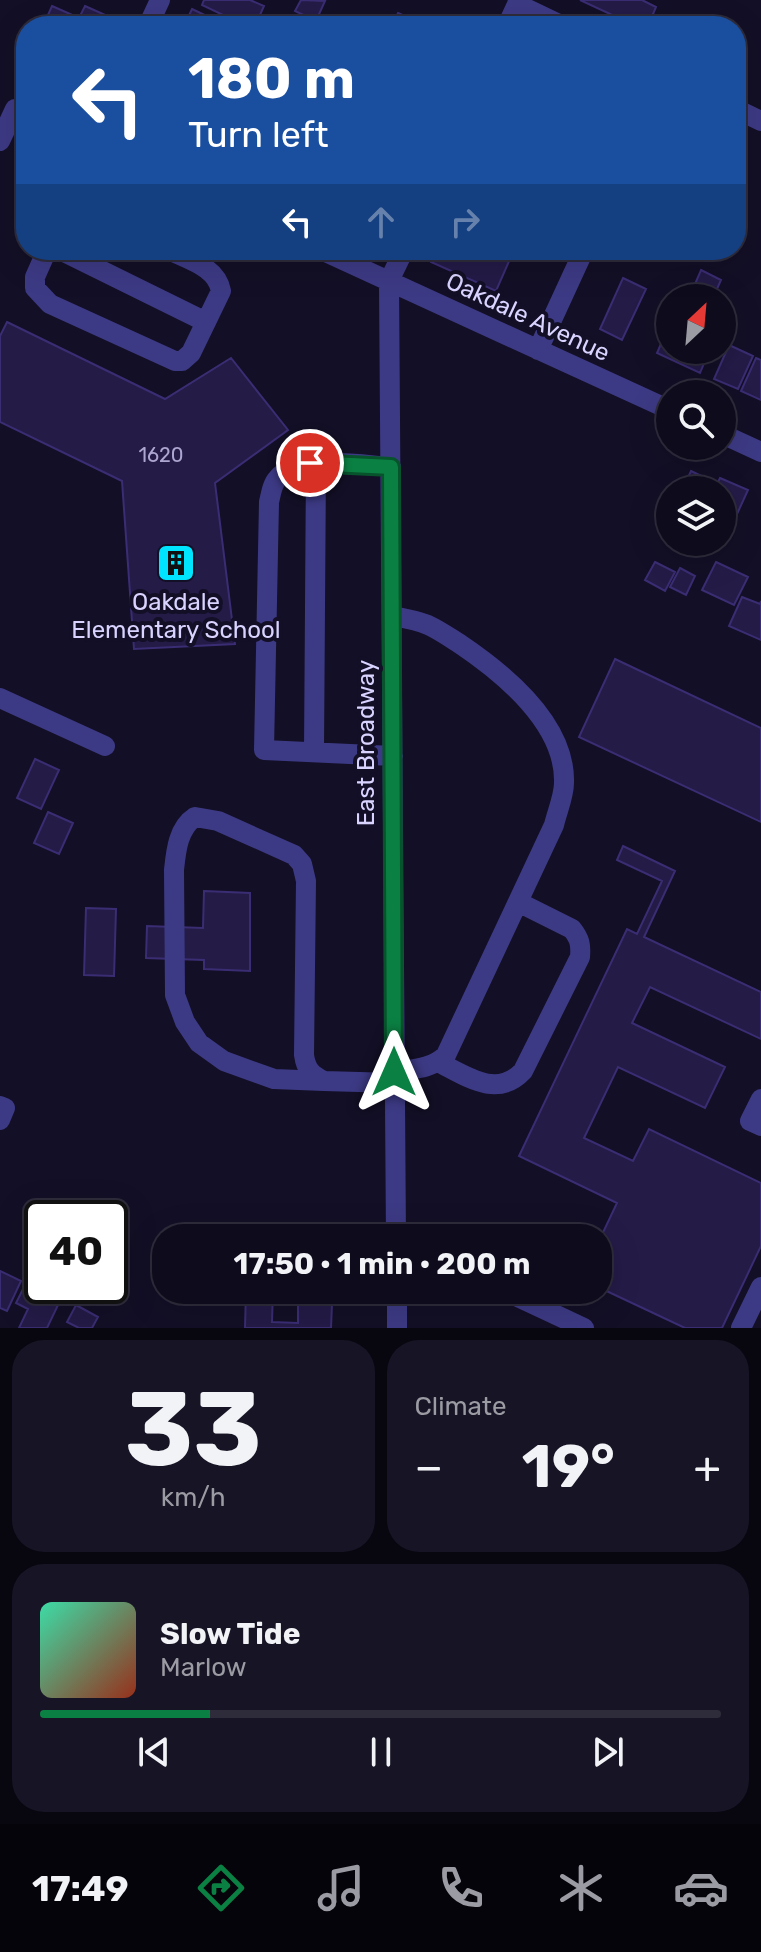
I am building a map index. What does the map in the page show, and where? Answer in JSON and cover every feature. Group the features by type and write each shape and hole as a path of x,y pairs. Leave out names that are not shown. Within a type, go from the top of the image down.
{"street":[{"path":"518,2 544,16"},
{"path":"0,141 14,108"},
{"path":"43,260 35,277 35,288 50,304 175,361 182,361 191,353 221,291 212,271 189,260"},
{"path":"80,260 206,322"},
{"name":"Oakdale Avenue","path":"343,260 656,404"},
{"name":"East Broadway","path":"398,1224 389,281 399,260"},
{"path":"538,350 579,260"},
{"path":"736,440 761,452"},
{"path":"314,752 316,463"},
{"path":"391,467 300,464 278,478 272,488 269,502 264,750 393,756"},
{"path":"324,1081 306,1067 304,1055 306,881 302,864 294,855 218,821 195,817 187,822 180,835 174,870 175,995 185,1022 199,1043 224,1061 274,1079 324,1081 394,1078 425,1068 446,1055 554,825 565,784 556,743 528,701 510,682 436,628 392,616"},
{"path":"0,698 105,746"},
{"path":"438,1062 469,1078 492,1085 516,1079 523,1071 580,957 581,944 572,929 518,902"},
{"path":"761,1099 750,1121 761,1126"},
{"path":"741,1328 761,1287"},
{"path":"397,1304 397,1328"},
{"path":"533,1304 584,1328"}],"building":[{"path":"204,0 250,0 264,6 260,16 225,16 202,5"},
{"path":"301,0 325,1 318,16 306,16 295,11"},
{"path":"580,0 642,0 656,7 652,16 614,16"},
{"path":"52,6 75,16 48,16"},
{"path":"85,6 108,16 80,16"},
{"path":"192,9 207,16 189,16"},
{"path":"432,260 510,260 496,291"},
{"path":"701,270 721,280 719,284 695,284"},
{"path":"623,278 646,289 622,340 600,329"},
{"name":"Oakdale Elementary School","path":"7,322 165,399 231,358 288,430 215,483 235,644 134,649 122,481 0,422 0,336"},
{"path":"736,348 753,356 738,389 736,380 714,379 721,364 736,364"},
{"path":"756,358 761,360 761,400 741,391"},
{"path":"681,364 704,364 700,373"},
{"path":"736,485 748,490 736,516"},
{"path":"655,562 675,572 665,591 645,580"},
{"path":"716,562 748,577 734,605 702,590"},
{"path":"680,568 695,576 686,595 670,587"},
{"path":"742,597 760,604 761,601 761,640 729,626"},
{"path":"615,659 761,728 761,822 579,737"},
{"path":"35,759 59,770 41,809 17,798"},
{"path":"48,812 73,823 59,854 34,843"},
{"path":"623,846 675,871 644,937 761,992 761,1039 650,987 632,1023 725,1067 705,1108 618,1067 584,1138 633,1161 649,1129 761,1183 761,1246 722,1328 685,1328 612,1294 612,1224 607,1224 617,1203 519,1156 627,929 637,934 662,881 617,860"},
{"path":"204,891 250,893 250,971 204,969 204,960 146,958 147,926 203,928"},
{"path":"86,908 116,909 114,976 84,975"},
{"path":"0,1271 21,1281 7,1311 0,1308"},
{"path":"24,1287 24,1304 59,1304 47,1328 19,1328 28,1309 16,1303"},
{"path":"246,1304 273,1304 272,1322 298,1323 298,1304 332,1304 331,1328 245,1328"},
{"path":"76,1305 98,1317 92,1328 79,1328 67,1322"}],"place":[{"name":"Oakdale Elementary School","path":"176,563"}],"route":[{"path":"310,463 391,467 394,1072"}]}
